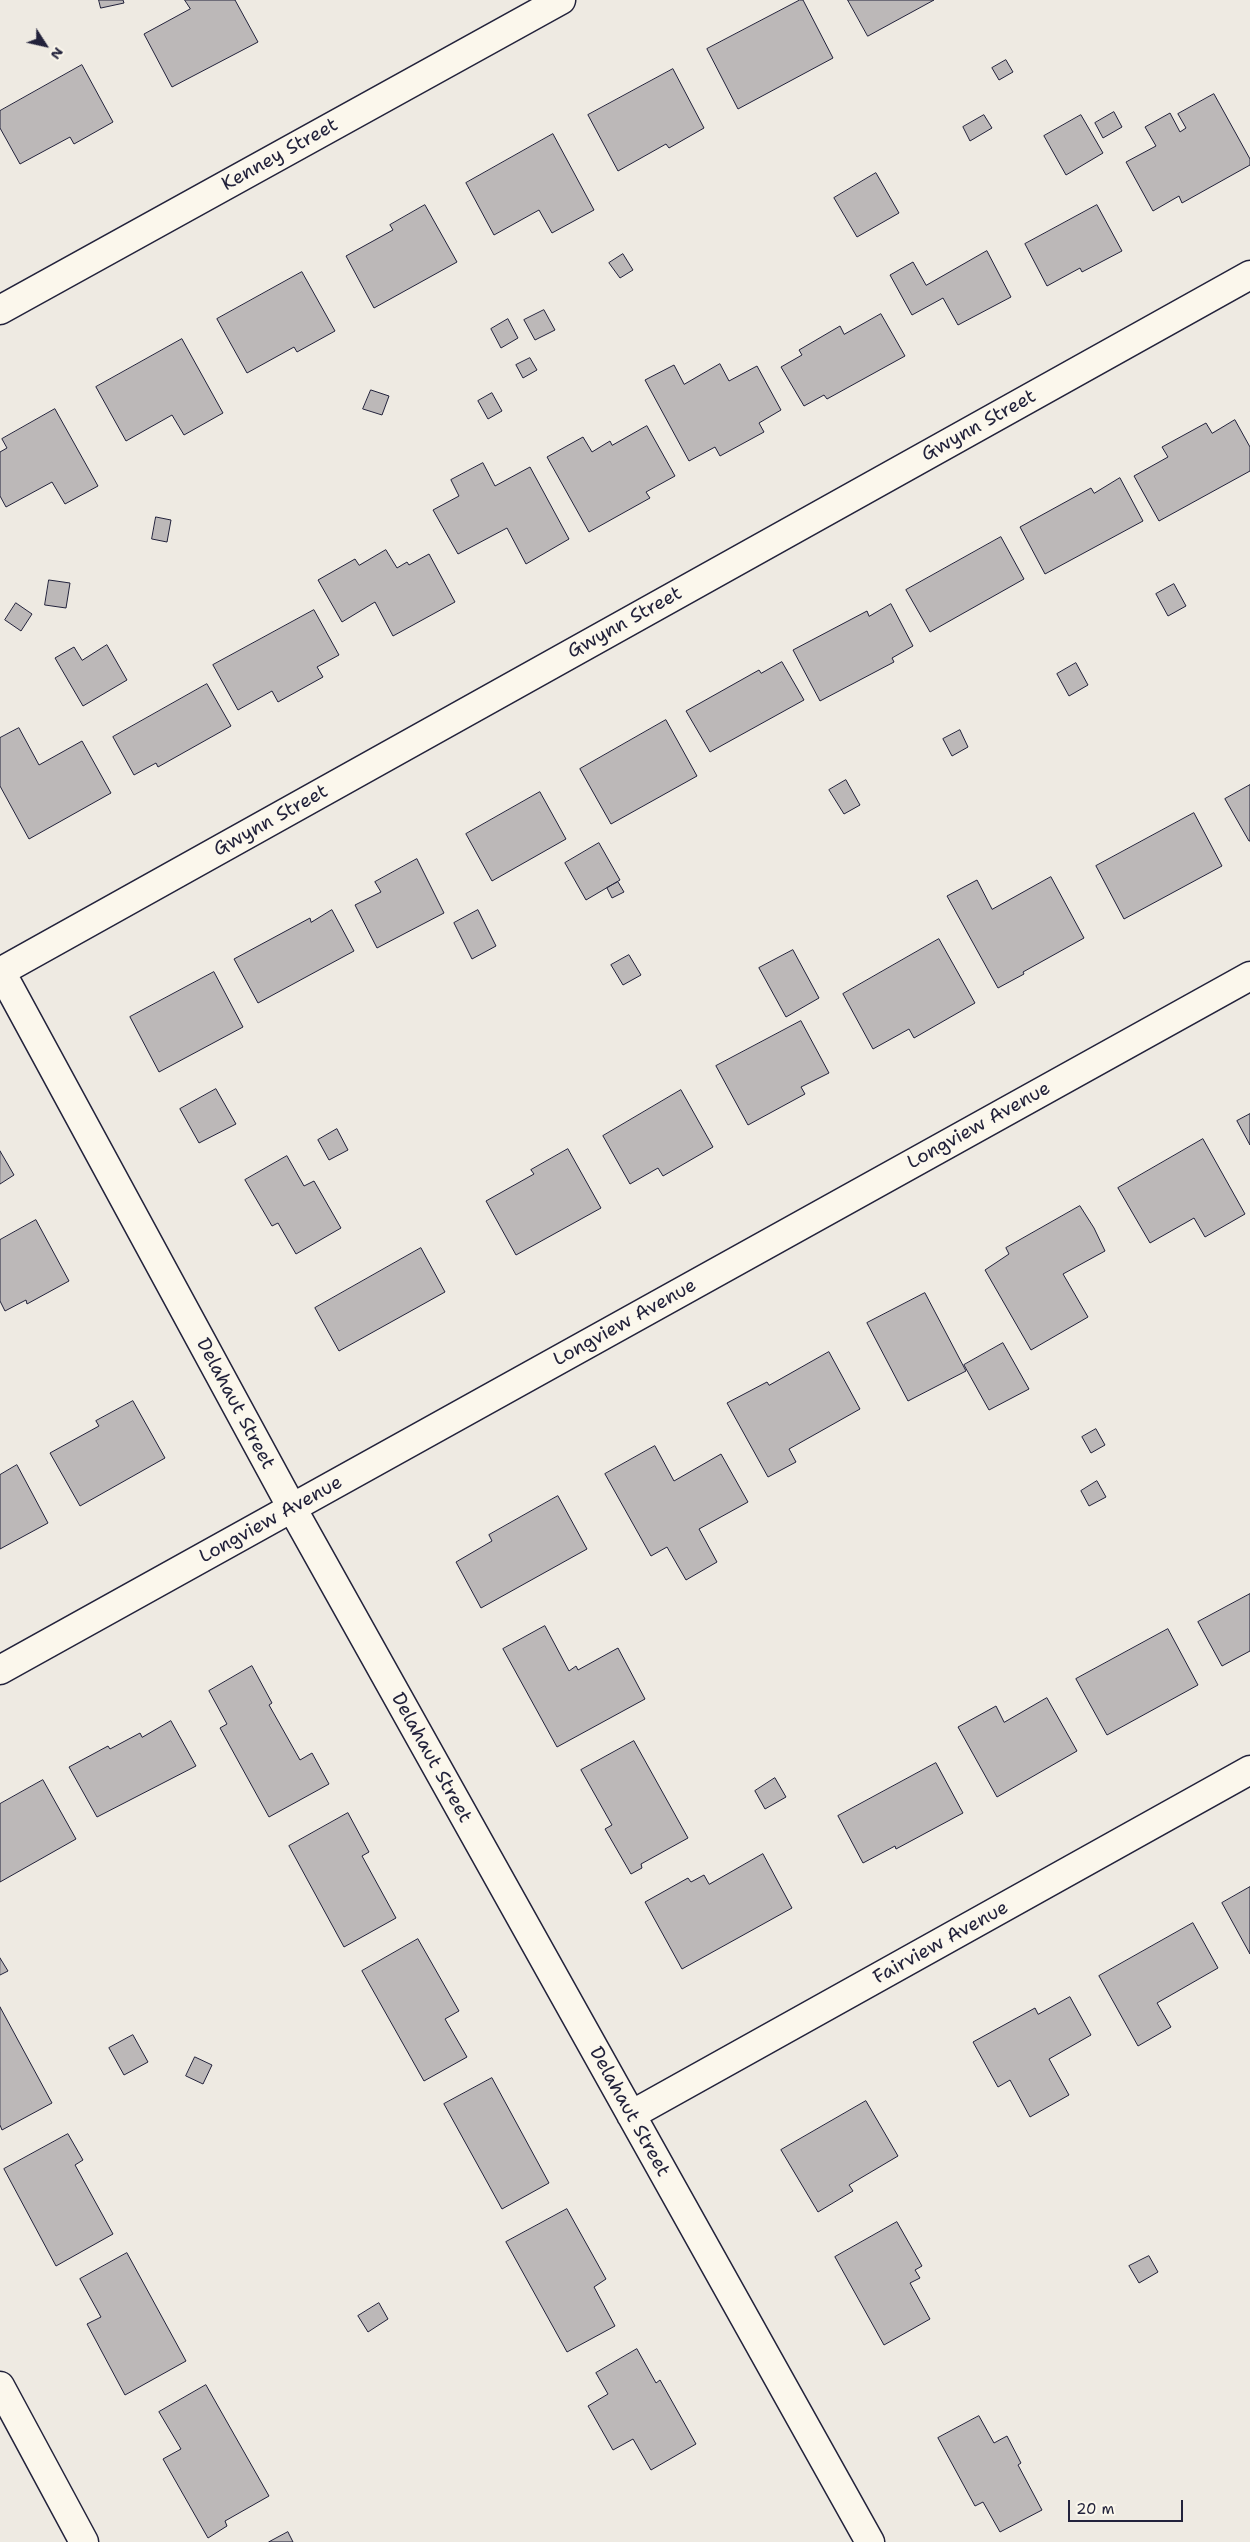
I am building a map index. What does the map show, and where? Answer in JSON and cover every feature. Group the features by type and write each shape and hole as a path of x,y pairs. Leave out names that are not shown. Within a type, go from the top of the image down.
{"street":[{"name":"Kenney Street","path":"0,310 561,0"},
{"name":"Gwynn Street","path":"0,971 1250,275"},
{"name":"Delahaut Street","path":"0,971 292,1508 870,2542"},
{"name":"Longview Avenue","path":"0,1670 1250,976"},
{"name":"Fairview Avenue","path":"631,2115 1250,1770"},
{"path":"0,2386 84,2542"}],"building":[{"path":"99,0 123,0 124,3 101,8"},
{"path":"185,0 235,0 258,42 172,87 144,34 190,9"},
{"path":"803,0 833,58 738,109 707,49"},
{"path":"848,0 934,0 868,36"},
{"path":"1006,60 1013,72 999,80 992,68"},
{"path":"82,65 113,122 74,144 70,137 20,164 0,128 0,111"},
{"path":"673,69 704,128 669,148 666,144 618,171 588,115"},
{"path":"1214,94 1250,159 1250,165 1182,203 1179,196 1153,211 1126,162 1156,146 1145,127 1170,113 1180,132 1186,128 1178,114"},
{"path":"1114,112 1122,127 1103,138 1095,123"},
{"path":"984,115 992,128 970,141 963,127"},
{"path":"1081,115 1103,153 1066,175 1044,136"},
{"path":"553,134 594,210 552,233 539,210 494,235 466,183"},
{"path":"876,173 899,213 857,237 834,198"},
{"path":"425,205 457,262 374,308 346,256 393,230 390,225"},
{"path":"1097,205 1122,251 1082,272 1080,268 1047,286 1025,244"},
{"path":"987,251 1011,297 958,325 943,298 912,315 890,275 913,262 926,285"},
{"path":"623,254 633,270 620,278 609,263"},
{"path":"302,272 335,331 297,352 294,347 247,373 217,319"},
{"path":"544,310 555,330 535,340 524,320"},
{"path":"881,314 905,356 827,399 824,395 804,406 781,367 802,355 799,350 840,326 844,334"},
{"path":"508,319 518,338 501,348 491,329"},
{"path":"182,339 223,413 184,435 172,415 126,441 96,387"},
{"path":"530,358 537,370 523,378 516,365"},
{"path":"720,364 729,381 757,366 781,410 759,423 764,432 720,456 715,447 689,461 645,380 674,365 684,384"},
{"path":"371,390 389,396 382,415 363,409"},
{"path":"492,393 502,411 488,419 478,401"},
{"path":"55,409 98,486 65,504 52,482 6,507 0,496 0,452 7,448 2,439"},
{"path":"1235,420 1250,447 1250,471 1159,521 1134,476 1168,457 1162,447 1206,423 1212,433"},
{"path":"647,426 675,476 646,492 650,498 589,532 547,457 583,437 592,452 610,441 612,445"},
{"path":"483,463 495,486 530,467 569,539 526,564 507,528 458,554 433,510 459,496 451,480"},
{"path":"1120,478 1143,521 1045,574 1020,527 1091,488 1094,493"},
{"path":"156,517 171,520 167,542 152,539"},
{"path":"1001,537 1024,579 930,632 906,590"},
{"path":"386,550 397,568 407,562 409,565 429,554 455,602 393,636 375,602 342,622 318,580 355,559 359,565"},
{"path":"49,580 70,583 66,608 45,605"},
{"path":"1174,584 1186,606 1168,616 1156,594"},
{"path":"16,603 32,614 21,631 5,620"},
{"path":"891,604 913,646 892,658 894,662 820,701 793,650 867,611 869,616"},
{"path":"314,610 339,655 317,667 323,677 278,702 272,691 238,710 213,665"},
{"path":"107,645 127,680 83,706 55,658 74,647 82,660"},
{"path":"782,662 804,700 710,752 686,711 759,670 761,673"},
{"path":"1076,663 1088,685 1069,696 1057,674"},
{"path":"207,684 231,726 158,767 156,763 134,775 113,737"},
{"path":"666,720 697,776 611,824 580,769"},
{"path":"19,728 39,765 82,741 111,793 29,839 0,786 0,738"},
{"path":"960,730 968,747 952,756 943,739"},
{"path":"846,780 860,805 844,814 829,790"},
{"path":"1250,785 1250,841 1249,841 1225,799"},
{"path":"540,792 566,839 492,881 466,834"},
{"path":"1194,813 1222,866 1124,919 1096,866"},
{"path":"599,843 620,880 586,900 565,863"},
{"path":"417,859 444,913 377,948 355,905 381,892 375,882"},
{"path":"1051,877 1084,938 998,988 947,896 977,880 992,909"},
{"path":"618,882 624,892 612,898 607,888"},
{"path":"332,910 354,951 258,1003 234,959 310,918 311,922"},
{"path":"478,910 496,946 472,959 454,923"},
{"path":"939,939 975,1003 914,1038 909,1029 873,1049 843,994"},
{"path":"793,950 819,998 786,1017 759,968"},
{"path":"629,955 641,975 623,985 611,965"},
{"path":"214,972 243,1027 159,1072 130,1017"},
{"path":"801,1021 829,1073 801,1087 805,1094 748,1125 716,1066"},
{"path":"216,1089 236,1124 199,1143 180,1109"},
{"path":"681,1090 713,1147 663,1176 658,1168 630,1184 603,1136"},
{"path":"1250,1114 1250,1145 1237,1121"},
{"path":"337,1129 348,1150 329,1160 318,1140"},
{"path":"1203,1139 1245,1214 1205,1237 1194,1218 1150,1243 1118,1188"},
{"path":"568,1149 601,1208 516,1255 486,1201 534,1174 531,1170"},
{"path":"0,1151 14,1175 0,1184"},
{"path":"287,1156 304,1186 314,1181 341,1228 296,1254 278,1223 272,1226 245,1180"},
{"path":"1080,1206 1094,1228 1105,1251 1063,1274 1088,1317 1031,1350 985,1270 1009,1254 1006,1248"},
{"path":"36,1220 69,1281 27,1304 26,1300 5,1311 0,1301 0,1240"},
{"path":"421,1248 445,1292 339,1351 315,1308"},
{"path":"925,1293 966,1371 908,1401 867,1323"},
{"path":"1003,1343 1029,1389 989,1410 964,1365"},
{"path":"829,1352 860,1409 789,1449 796,1462 768,1477 727,1403 767,1382 769,1385"},
{"path":"133,1401 165,1458 80,1506 50,1453 99,1426 96,1421"},
{"path":"1096,1429 1105,1445 1091,1453 1082,1437"},
{"path":"655,1446 674,1481 721,1454 748,1502 699,1529 717,1562 686,1580 667,1547 651,1556 605,1474"},
{"path":"17,1465 48,1523 0,1549 0,1475"},
{"path":"1097,1481 1106,1497 1089,1506 1081,1491"},
{"path":"558,1496 587,1549 481,1608 456,1562 492,1541 489,1535"},
{"path":"1250,1594 1250,1651 1222,1666 1198,1622"},
{"path":"545,1626 569,1671 576,1666 578,1670 618,1648 645,1699 557,1747 503,1649"},
{"path":"1168,1629 1198,1685 1107,1735 1076,1679"},
{"path":"252,1666 272,1703 269,1705 300,1760 312,1753 329,1784 269,1817 220,1728 227,1724 209,1691"},
{"path":"1047,1698 1077,1751 997,1797 958,1727 996,1706 1004,1722"},
{"path":"171,1721 196,1766 97,1817 69,1767 108,1746 110,1749 140,1733 142,1737"},
{"path":"634,1741 688,1838 641,1864 642,1868 631,1874 605,1829 612,1825 581,1770"},
{"path":"936,1763 963,1813 896,1849 895,1846 863,1863 838,1816"},
{"path":"775,1778 786,1797 765,1809 755,1791"},
{"path":"43,1780 76,1839 0,1882 0,1804"},
{"path":"348,1813 369,1852 362,1856 396,1918 344,1947 289,1846"},
{"path":"763,1854 792,1908 682,1969 645,1902 688,1878 691,1882 704,1875 709,1884"},
{"path":"1250,1887 1250,1954 1222,1903"},
{"path":"1193,1923 1218,1968 1157,2003 1171,2027 1138,2046 1099,1976"},
{"path":"418,1939 459,2011 445,2019 467,2057 424,2081 362,1971"},
{"path":"0,1958 8,1971 0,1975"},
{"path":"1070,1997 1091,2035 1049,2059 1069,2095 1030,2117 1010,2080 998,2087 973,2042 1035,2008 1038,2014"},
{"path":"0,2007 52,2103 2,2130 0,2125"},
{"path":"133,2035 148,2062 124,2075 109,2048"},
{"path":"195,2057 212,2065 203,2084 186,2076"},
{"path":"492,2078 549,2183 502,2209 444,2104"},
{"path":"866,2101 898,2156 849,2185 853,2191 818,2212 781,2150"},
{"path":"68,2134 83,2160 75,2165 113,2234 56,2266 4,2169"},
{"path":"567,2209 606,2279 594,2287 615,2326 567,2352 506,2242"},
{"path":"897,2222 922,2266 915,2270 920,2278 910,2283 930,2319 884,2345 835,2257"},
{"path":"127,2253 186,2361 125,2395 87,2324 101,2317 80,2279"},
{"path":"1149,2256 1158,2272 1139,2283 1129,2266"},
{"path":"379,2303 388,2319 368,2332 358,2316"},
{"path":"637,2349 656,2383 660,2380 696,2444 651,2470 633,2439 613,2450 588,2406 608,2394 596,2373"},
{"path":"206,2385 269,2496 225,2521 227,2526 208,2538 163,2459 181,2449 159,2412"},
{"path":"979,2416 994,2443 1007,2436 1021,2463 1018,2465 1042,2510 1000,2532 983,2502 975,2506 938,2438"},
{"path":"288,2532 293,2542 269,2542"}]}
